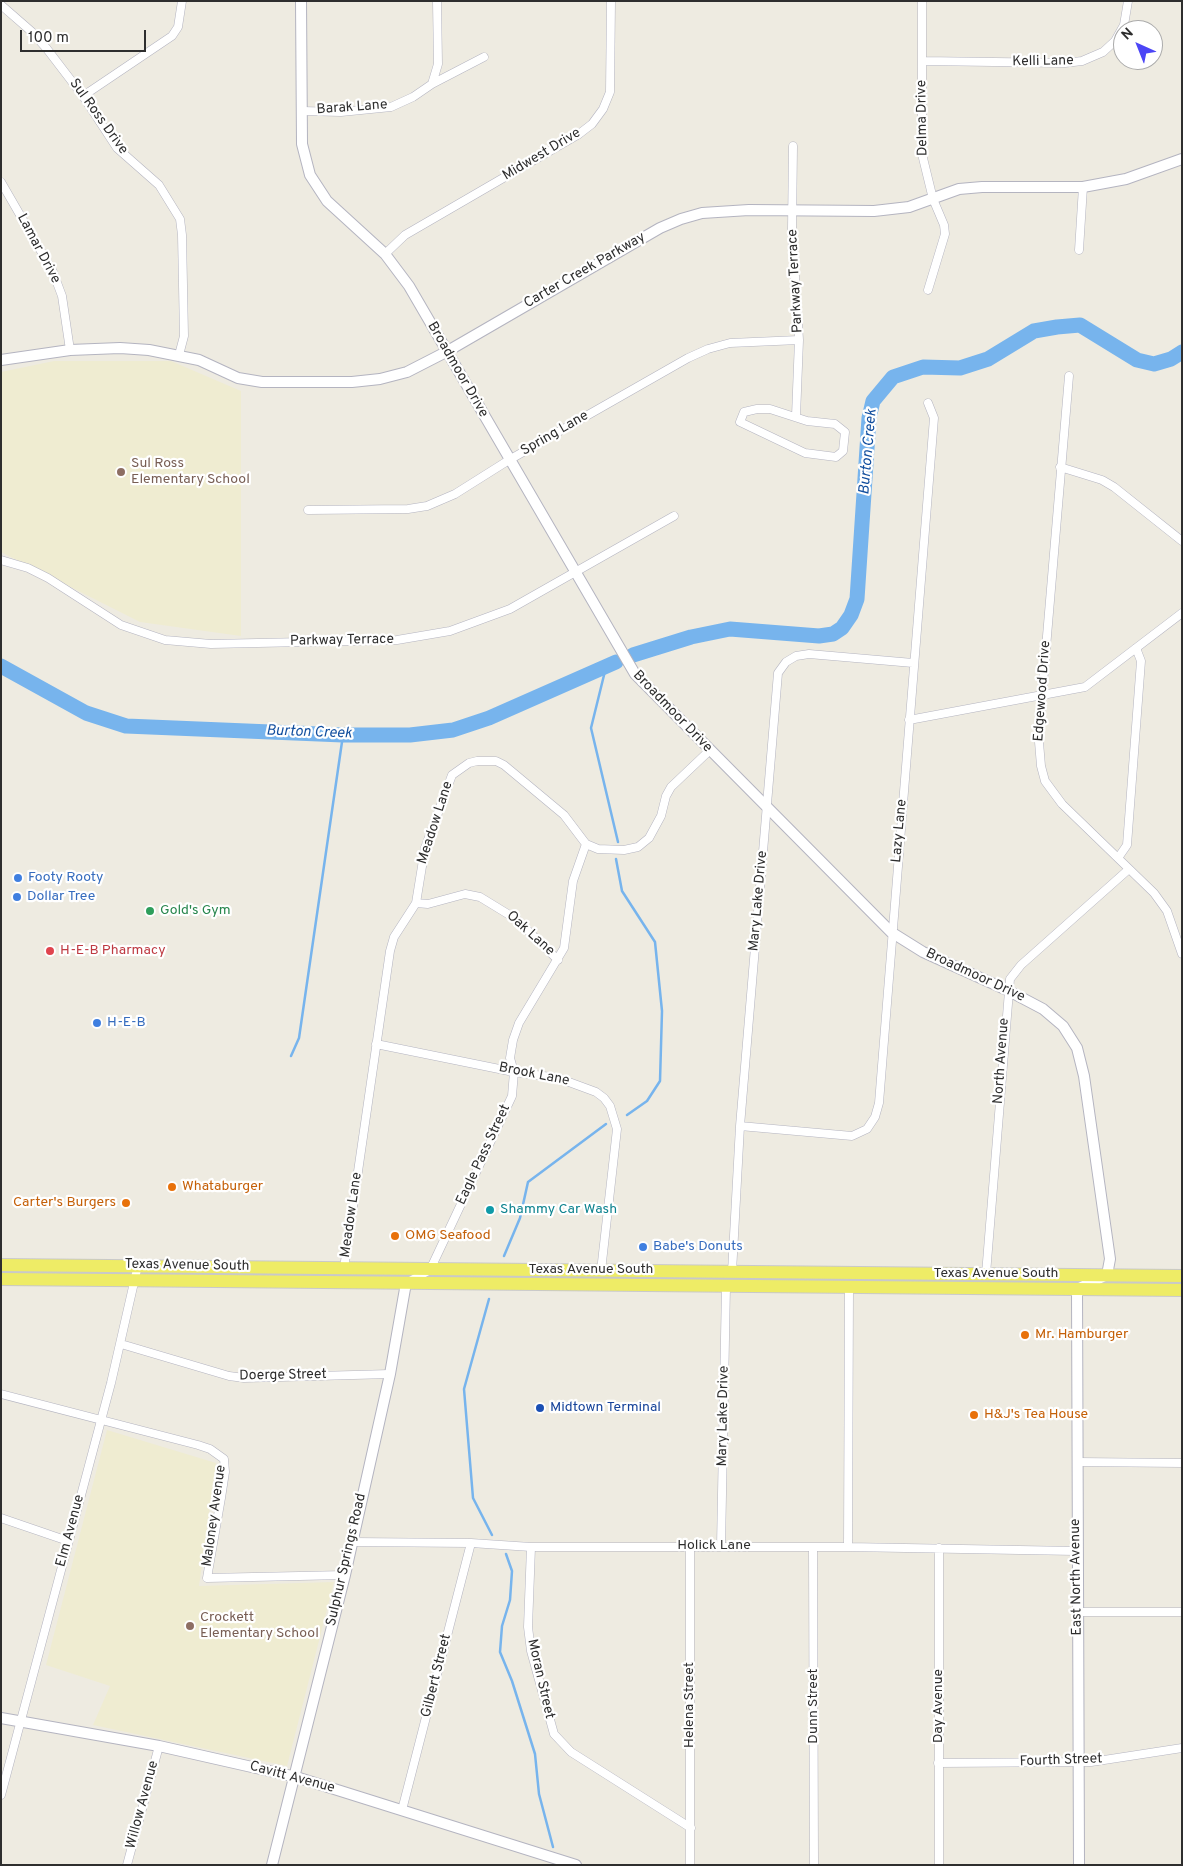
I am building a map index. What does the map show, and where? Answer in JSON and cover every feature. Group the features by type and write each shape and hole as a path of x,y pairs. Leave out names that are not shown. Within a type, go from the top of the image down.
{"main road":[{"name":"Texas Avenue South","path":"1,1266 138,1265 430,1270 1182,1276"},
{"path":"726,1286 729,1281 735,1279 820,1279 830,1273"},
{"name":"Texas Avenue South","path":"1,1279 1182,1290"}],"street":[{"path":"83,96 172,36 178,27 182,1"},
{"name":"Broadmoor Drive","path":"301,1 303,153 314,184 327,201 385,254 409,286 635,674 709,751 891,932 924,952 1007,990 1052,1015 1068,1032 1080,1056 1105,1213 1110,1258 1107,1275"},
{"path":"432,84 438,64 437,1"},
{"name":"Midwest Drive","path":"385,254 405,235 592,124 603,109 610,92 611,1"},
{"name":"Delma Drive","path":"922,1 922,154 933,199 944,224 945,234 928,290"},
{"name":"Kelli Lane","path":"923,61 1065,63 1082,61 1103,52 1115,41 1124,25 1128,1"},
{"name":"Sul Ross Drive","path":"1,6 37,38 83,96 117,148 159,185 180,218 184,336 179,355"},
{"name":"Barak Lane","path":"302,111 341,112 391,107 413,97 432,84 484,57"},
{"name":"Parkway Terrace","path":"793,146 794,211 792,229 799,340 796,416"},
{"name":"Carter Creek Parkway","path":"1,360 70,350 120,348 179,355 199,360 238,378 262,382 312,383 380,380 407,372 446,352 660,228 681,219 724,211 874,211 909,207 959,190 982,187 1084,187 1126,179 1182,159"},
{"name":"Lamar Drive","path":"1,182 53,272 62,296 70,350"},
{"path":"1079,250 1084,187"},
{"name":"Spring Lane","path":"308,510 408,509 426,506 455,494 509,460 680,363 708,350 730,343 799,340"},
{"name":"Edgewood Drive","path":"1068,376 1042,695 1039,756 1045,781 1062,804 1154,894 1167,911 1182,954"},
{"name":"Lazy Lane","path":"740,1126 852,1136 867,1129 872,1123 878,1103 934,418 928,403"},
{"path":"757,409 770,409 796,416 807,421 835,424 841,427 845,432 841,455 836,457 805,454 740,422 744,412 757,409"},
{"path":"1060,466 1102,480 1114,487 1182,542"},
{"name":"Parkway Terrace","path":"1,560 28,568 48,578 121,625 165,640 192,644 397,640 450,631 510,609 674,516"},
{"path":"909,720 1085,687 1182,613"},
{"path":"1118,858 1127,845 1141,661 1136,648"},
{"name":"Mary Lake Drive","path":"732,1272 740,1126 778,673 786,662 796,656 809,654 913,663"},
{"path":"586,844 610,851 638,847 655,830 671,787 709,751"},
{"name":"Meadow Lane","path":"344,1268 390,951 394,937 416,903 425,848 446,786 452,775 469,763 487,760 504,765 564,815 586,844"},
{"name":"Eagle Pass Street","path":"430,1270 512,1096 514,1072 510,1058 519,1024 564,948 573,881 586,844"},
{"name":"North Avenue","path":"986,1274 1007,990 1010,979 1021,965 1128,869"},
{"name":"Oak Lane","path":"416,903 428,904 465,894 480,897 516,919 558,960"},
{"name":"Brook Lane","path":"376,1044 514,1072 558,1078 579,1084 596,1092 610,1106 616,1130 601,1271"},
{"name":"Elm Avenue","path":"1,1795 121,1344 138,1265"},
{"path":"406,1283 430,1270"},
{"path":"1077,1289 1107,1275"},
{"name":"Sulphur Springs Road","path":"272,1865 296,1776 345,1575 390,1374 406,1283"},
{"name":"Mary Lake Drive","path":"721,1546 726,1286"},
{"path":"848,1547 849,1287"},
{"name":"East North Avenue","path":"1077,1289 1076,1551 1080,1762 1079,1865"},
{"name":"Doerge Street","path":"121,1344 229,1376 244,1378 390,1374"},
{"name":"Maloney Avenue","path":"1,1394 198,1445 224,1459 225,1472 206,1578 345,1575"},
{"path":"1077,1462 1182,1463"},
{"path":"1,1518 68,1541"},
{"name":"Holick Lane","path":"352,1542 470,1543 531,1547 721,1546 1076,1551"},
{"name":"Gilbert Street","path":"402,1810 470,1543"},
{"name":"Helena Street","path":"690,1546 690,1865"},
{"name":"Moran Street","path":"531,1547 528,1627 531,1651 554,1734 571,1752 691,1828"},
{"name":"Dunn Street","path":"813,1547 814,1865"},
{"name":"Day Avenue","path":"939,1548 939,1865"},
{"path":"1078,1612 1182,1612"},
{"name":"Cavitt Avenue","path":"1,1718 159,1746 296,1776 576,1865"},
{"name":"Willow Avenue","path":"128,1865 159,1746"},
{"name":"Fourth Street","path":"938,1763 1080,1762 1182,1748"}],"shaded area":[{"name":"Sul Ross Elementary School","path":"54,361 171,361 241,391 241,636 140,622 1,552 1,372"},
{"name":"Crockett Elementary School","path":"107,1430 216,1463 199,1586 334,1582 287,1766 93,1725 110,1686 46,1665"}],"waterway":[{"name":"Burton Creek","path":"633,655 691,637 730,629 819,636 833,634 842,628 851,615 857,599 869,418 873,401 893,377 923,367 960,368 988,359 1034,331 1080,325 1137,360 1154,364 1171,359 1182,352"},
{"name":"Burton Creek","path":"1,666 86,713 126,726 343,735 410,735 453,730 489,718 616,662"},
{"path":"606,667 591,728 618,842"},
{"path":"291,1056 299,1038 343,735"},
{"path":"616,859 622,891 655,942 662,1011 660,1081 647,1101 627,1115"},
{"path":"504,1256 520,1218 528,1182 606,1124"},
{"path":"489,1299 464,1389 473,1498 492,1535"},
{"path":"506,1554 512,1571 510,1600 502,1626 500,1652 512,1681 535,1754 539,1794 553,1847"}],"place":[{"name":"Sul Ross Elementary School","path":"121,472"},
{"name":"Footy Rooty","path":"18,878"},
{"name":"Dollar Tree","path":"17,897"},
{"name":"Gold's Gym","path":"150,911"},
{"name":"H-E-B Pharmacy","path":"50,951"},
{"name":"H-E-B","path":"97,1023"},
{"name":"Whataburger","path":"172,1187"},
{"name":"Carter's Burgers","path":"126,1203"},
{"name":"Shammy Car Wash","path":"490,1210"},
{"name":"OMG Seafood","path":"395,1236"},
{"name":"Babe's Donuts","path":"643,1247"},
{"name":"Mr. Hamburger","path":"1025,1335"},
{"name":"Midtown Terminal","path":"540,1408"},
{"name":"H&J's Tea House","path":"974,1415"},
{"name":"Crockett Elementary School","path":"190,1626"}]}
